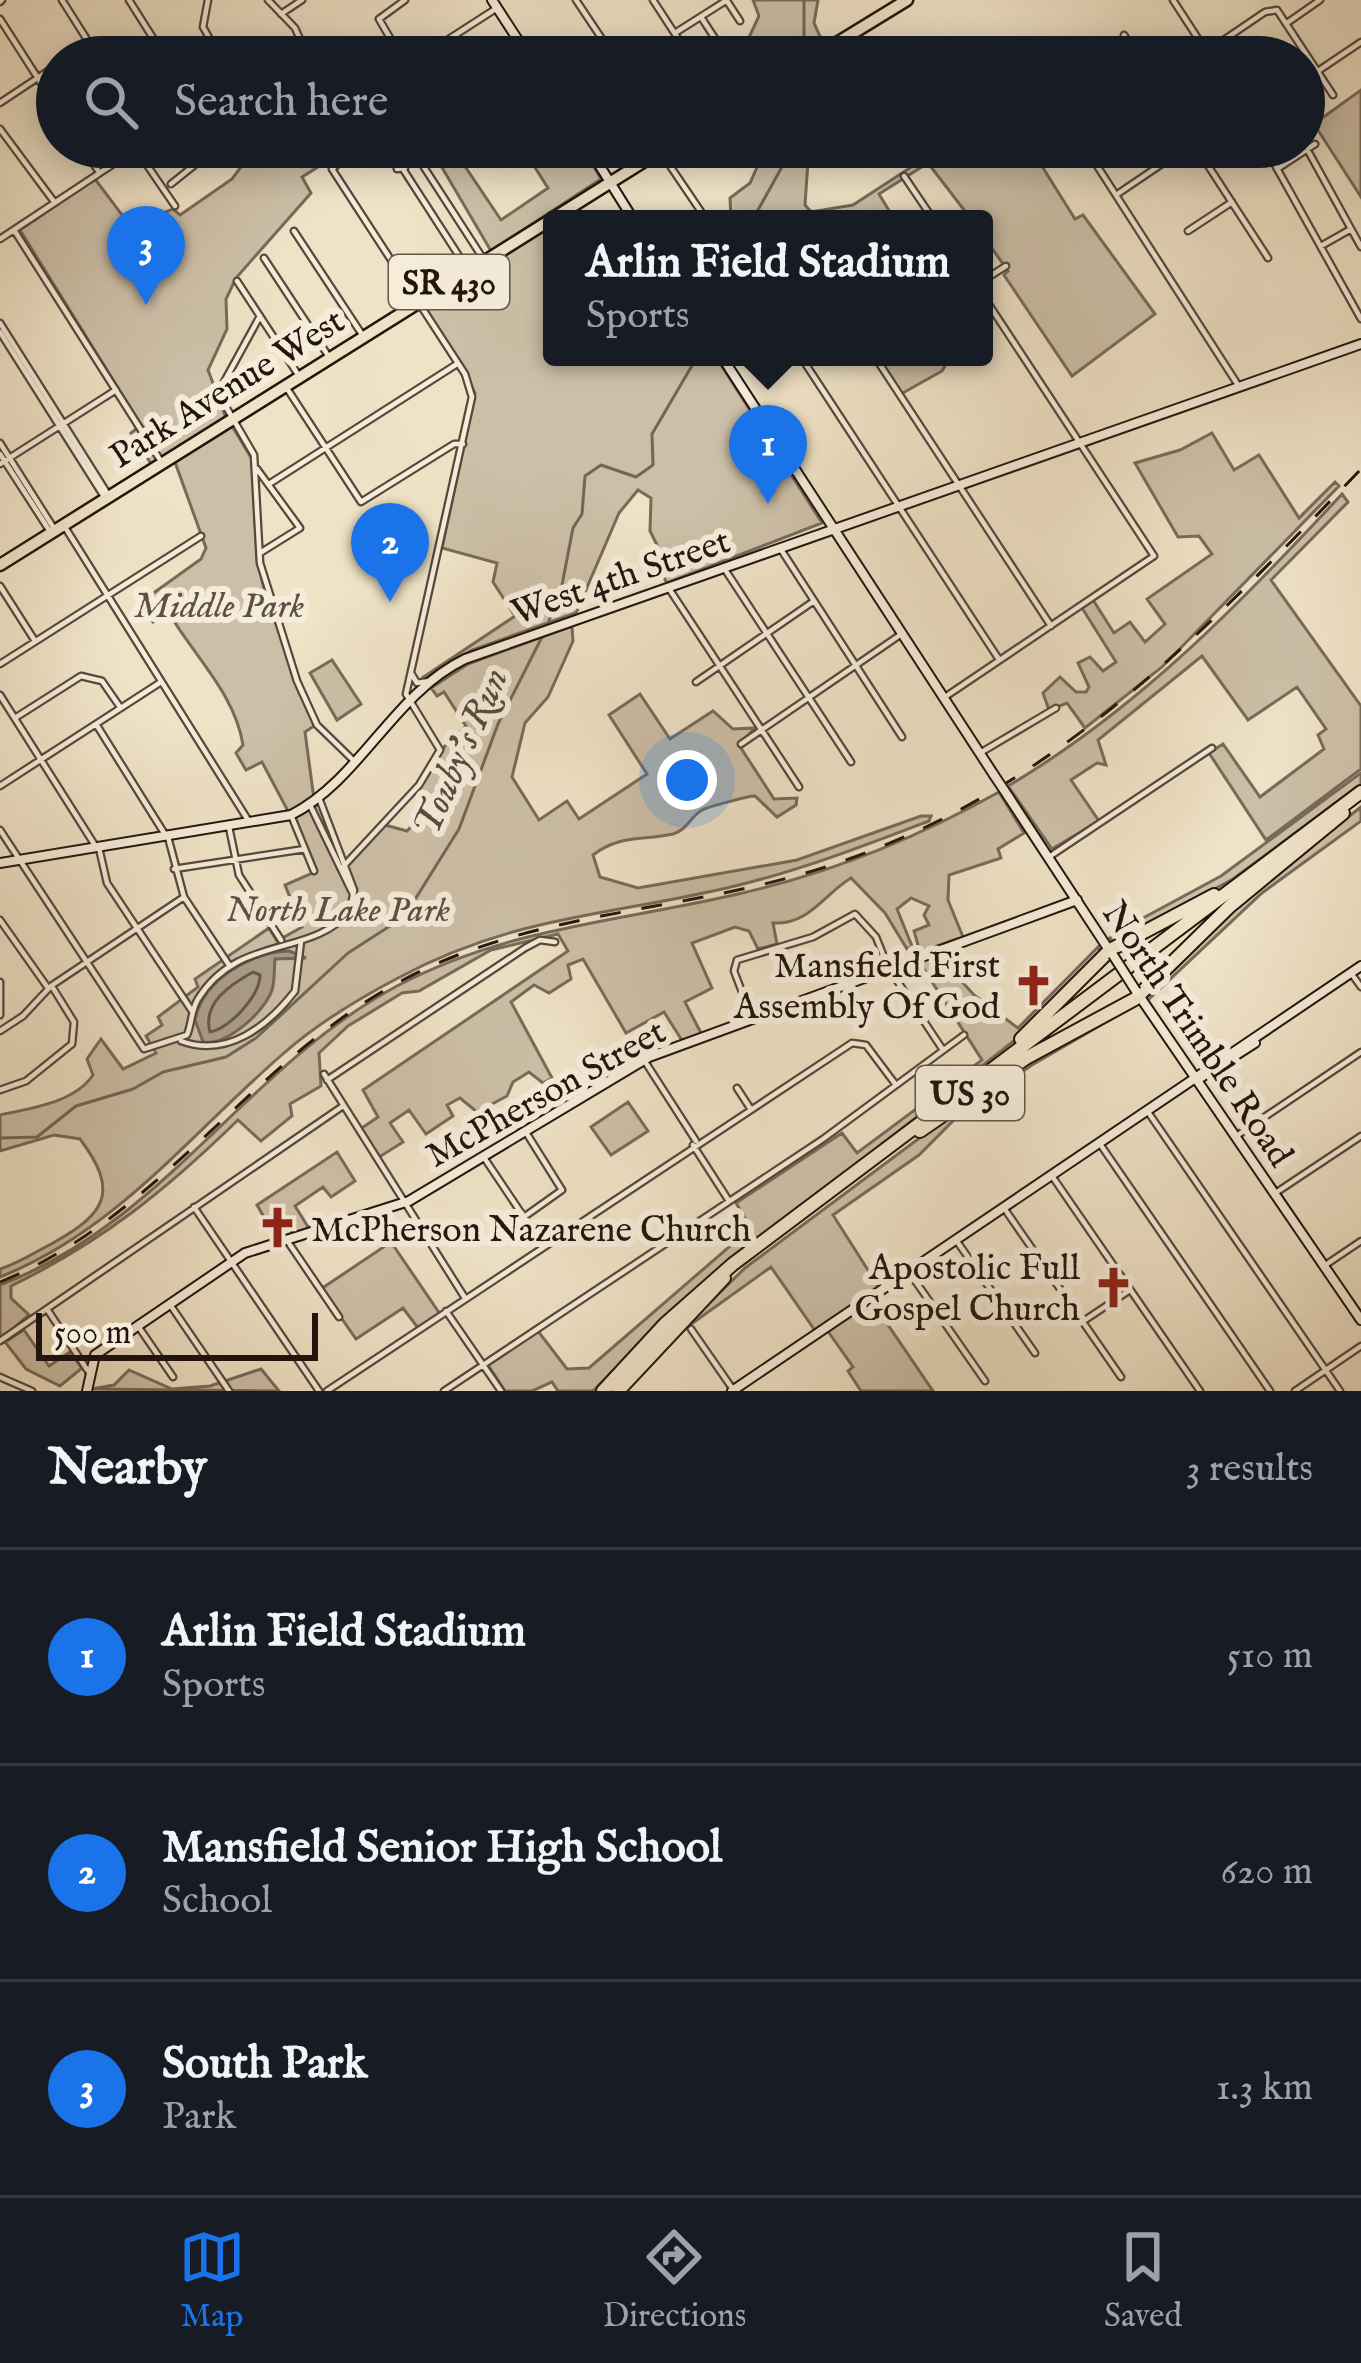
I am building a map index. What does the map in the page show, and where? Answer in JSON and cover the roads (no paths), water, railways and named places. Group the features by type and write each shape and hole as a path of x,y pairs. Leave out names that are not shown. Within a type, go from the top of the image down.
{"highway":[{"name":"US 30","path":"607,1391 724,1278 1361,796"},
{"name":"US 30","path":"607,1391 665,1324 719,1275 1361,796"},
{"path":"920,1131 1026,1058 1138,994 1231,906 1344,812"},
{"path":"895,1142 1019,1041 1112,953 1280,853"}],"main road":[{"path":"848,36 907,0"},
{"path":"494,4 515,36"},
{"path":"601,168 627,210"},
{"name":"Park Avenue West","path":"565,210 632,168"},
{"name":"Park Avenue West","path":"0,565 543,223"},
{"name":"West 4th Street","path":"0,863 250,824 300,810 320,798 432,680 466,659 1361,344"},
{"path":"728,366 836,528"},
{"name":"North Trimble Road","path":"836,528 1138,994 1361,1320"},
{"name":"McPherson Street","path":"90,1374 95,1355 232,1262 286,1239 402,1204 644,1060 1077,900"},
{"path":"732,1390 1357,972"},
{"path":"87,1391 90,1374"}],"street":[{"path":"129,0 152,36"},
{"path":"208,0 203,27 208,36"},
{"path":"268,0 296,36"},
{"path":"281,14 302,0"},
{"path":"389,36 379,19 405,0"},
{"path":"576,0 600,36"},
{"path":"653,0 677,36"},
{"path":"675,33 727,0 740,21"},
{"path":"1173,0 1196,36"},
{"path":"1287,23 1320,0"},
{"path":"65,1 85,36"},
{"path":"450,36 494,4"},
{"path":"1233,36 1268,10 1276,10 1295,36"},
{"path":"701,17 713,36"},
{"path":"0,19 36,75"},
{"path":"1325,65 1361,42"},
{"path":"0,104 36,79"},
{"path":"1325,82 1333,95"},
{"path":"0,129 56,203"},
{"path":"96,168 99,173"},
{"path":"0,239 107,168"},
{"path":"150,168 175,206"},
{"path":"171,184 191,168"},
{"path":"333,168 458,364 472,397 411,674 409,702 440,750 419,785 343,867"},
{"path":"425,168 484,260"},
{"path":"675,168 700,210"},
{"path":"1099,168 1239,387"},
{"path":"1116,195 1155,168"},
{"path":"1210,168 1268,259"},
{"path":"1317,168 1361,247"},
{"path":"404,169 468,270"},
{"path":"1277,169 1361,319"},
{"path":"904,176 926,210"},
{"path":"1188,231 1232,202"},
{"path":"1321,246 1351,229"},
{"path":"14,230 162,463"},
{"path":"294,231 363,336"},
{"path":"264,258 329,358"},
{"path":"993,274 1006,266"},
{"path":"237,281 299,376"},
{"path":"945,697 1154,556 993,311"},
{"path":"260,316 218,386 252,448 260,553 269,598 312,715 354,761"},
{"path":"0,323 61,425"},
{"path":"0,332 107,497"},
{"path":"254,482 267,482 458,364"},
{"path":"807,366 1000,660"},
{"path":"880,366 1051,626"},
{"path":"285,385 361,502 454,444 463,444"},
{"path":"3,459 116,390"},
{"path":"0,443 3,459 108,596 250,824"},
{"path":"256,467 300,528 260,553"},
{"path":"0,664 201,536"},
{"path":"780,548 902,736"},
{"path":"724,568 850,762"},
{"path":"0,586 35,641"},
{"path":"668,587 799,787"},
{"path":"696,682 814,601"},
{"path":"0,611 11,604"},
{"path":"742,743 904,632"},
{"path":"411,674 417,683 432,680"},
{"path":"15,718 81,676 102,681 121,708"},
{"path":"0,786 161,681"},
{"path":"0,694 98,848 107,883 192,1011"},
{"path":"980,753 1056,708"},
{"path":"96,724 168,837 184,897 230,967"},
{"path":"1049,857 1212,748"},
{"path":"196,1046 192,1011 205,989 230,967 283,942 301,945 346,917 353,893 320,798"},
{"path":"300,810 343,867"},
{"path":"300,810 304,849 314,871"},
{"path":"230,827 238,875 283,942"},
{"path":"0,830 144,1049 176,1040 191,1028"},
{"path":"174,869 304,849"},
{"path":"0,1031 23,1016 50,987 184,897"},
{"path":"752,1018 735,975 737,961 813,937 847,914 864,921 943,1050"},
{"path":"0,1090 26,1082 72,1044 73,1018 1,919"},
{"path":"465,1298 326,1077 525,948 540,940 555,942"},
{"path":"176,1040 223,1048 248,1035 292,995 301,945"},
{"path":"1357,972 1361,987"},
{"path":"0,982 0,1015"},
{"path":"444,1391 730,1201 964,1034"},
{"path":"194,1207 323,1391 856,1042 866,1045 896,1085"},
{"path":"1235,1137 1361,1052"},
{"path":"644,1060 730,1201"},
{"path":"737,1088 750,1108"},
{"path":"0,1341 343,1106"},
{"path":"1148,1112 1340,1391"},
{"path":"524,1129 562,1189 524,1217"},
{"path":"1274,1194 1361,1136"},
{"path":"1100,1144 1270,1391"},
{"path":"482,1154 543,1246"},
{"path":"1052,1176 1200,1391"},
{"path":"1004,1208 1121,1377"},
{"path":"286,1239 339,1318"},
{"path":"956,1240 1035,1353"},
{"path":"1324,1266 1361,1241"},
{"path":"909,1272 985,1381"},
{"path":"1082,1322 1130,1290"},
{"path":"170,1304 229,1391"},
{"path":"47,1310 90,1374"},
{"path":"446,1311 501,1391"},
{"path":"138,1326 173,1377"},
{"path":"691,1329 732,1390"},
{"path":"1295,1391 1361,1346"},
{"path":"0,1377 32,1391"}],"water":[{"path":"289,951 306,958 275,959 272,990 253,1018 222,1039 203,1042 195,1020 218,981 259,957"}],"waterway":[{"name":"Touby's Run","path":"804,0 804,36"},
{"name":"Touby's Run","path":"758,210 781,168"},
{"name":"Touby's Run","path":"547,626 561,590 573,528 582,514 585,476 601,465 636,477 653,465 652,434 692,366"},
{"name":"Touby's Run","path":"0,1138 37,1137 76,1106 133,1089 163,1072 226,1057 256,1038 348,953 404,917 459,829 498,724 543,635"}],"railway":[{"path":"0,1282 58,1253 110,1218 299,1052 349,1013 403,980 498,941 795,876 882,846 962,809 1036,764 1172,657 1361,469"}],"place":[{"name":"South Park","path":"146,305"},
{"name":"Arlin Field Stadium","path":"768,504"},
{"name":"Mansfield Senior High School","path":"390,602"},
{"name":"Mansfield First Assembly Of God","path":"1034,985"},
{"name":"McPherson Nazarene Church","path":"277,1228"},
{"name":"Apostolic Full Gospel Church","path":"1114,1287"}],"park label":[{"name":"Middle Park","path":"219,604"},
{"name":"North Lake Park","path":"338,908"}]}
